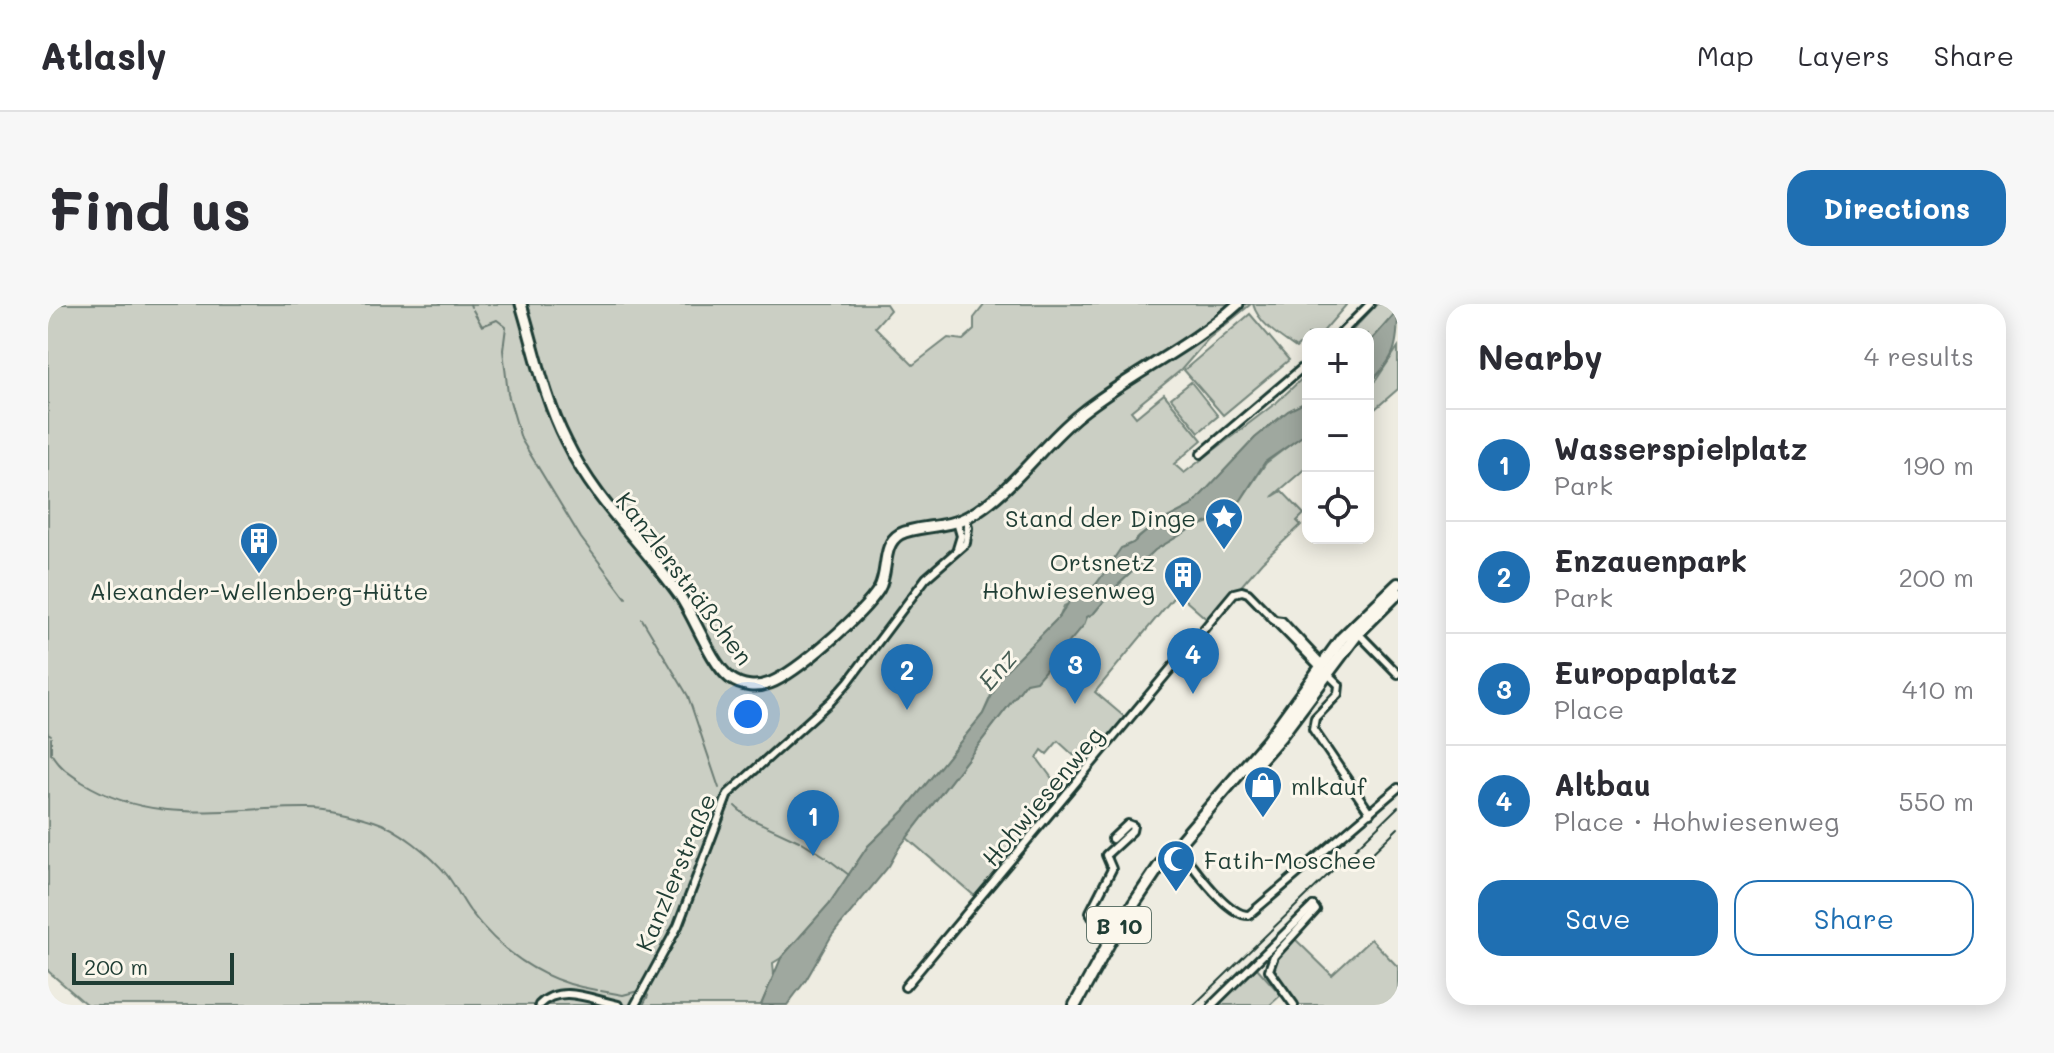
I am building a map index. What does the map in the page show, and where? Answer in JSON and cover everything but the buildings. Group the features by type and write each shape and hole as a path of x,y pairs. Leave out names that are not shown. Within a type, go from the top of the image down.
{"main road":[{"name":"Kanzlersträßchen","path":"521,304 548,398 577,462 617,522 677,593 719,665 737,682 757,686 778,679 839,630 881,586 888,548 897,536 961,520"},
{"path":"961,520 994,498 1084,411 1238,304"},
{"name":"B 10","path":"1082,1005 1121,934 1161,874 1259,757 1346,633 1398,584"},
{"name":"B 10","path":"1324,668 1398,593"},
{"name":"B 10","path":"1075,1005 1115,932 1166,857 1259,757"}],"street":[{"path":"1346,328 1370,304"},
{"path":"1201,454 1302,368"},
{"name":"Kanzlerstraße","path":"635,1005 678,926 728,794 831,701 875,648 926,578 955,552 961,541 961,520"},
{"name":"Hohwiesenweg","path":"905,987 1234,593 1248,593 1324,668"},
{"path":"1358,633 1398,674"},
{"path":"1324,668 1339,685 1338,694 1315,718 1313,729 1370,813"},
{"path":"1190,863 1236,913 1249,915 1398,788"},
{"path":"1112,839 1128,824 1133,826 1132,831 1106,855 1112,869 1090,912 1092,917 1115,932"},
{"path":"1212,1005 1313,906 1316,910 1274,956 1269,970 1294,1005"},
{"path":"539,1005 547,998 564,994 618,1005"}],"shaded area":[{"path":"48,304 886,304 890,310 875,327 913,365 948,338 963,340 974,330 974,318 985,304 1251,304 1208,339 1181,370 1131,411 1136,417 1164,394 1202,440 1174,464 1184,473 1277,402 1302,379 1302,404 1288,411 1255,438 1191,506 1154,525 1139,537 1085,596 1064,606 1060,616 995,686 983,714 905,810 868,846 829,904 773,963 774,975 761,1005 87,1005 48,971"},
{"path":"1253,304 1347,304 1326,328 1302,328 1302,347 1299,345 1296,348 1270,329"},
{"path":"1377,304 1398,304 1398,310 1374,337 1374,328 1355,328"},
{"path":"1398,310 1394,351 1374,378 1374,337"},
{"path":"1250,314 1289,360 1223,415 1184,370"},
{"path":"1398,347 1398,389 1374,410 1376,380"},
{"path":"1191,382 1218,416 1199,432 1171,398"},
{"path":"1302,404 1302,436 1265,462 1241,500 1225,516 1192,528 1155,550 1087,617 1084,625 1036,681 1026,683 899,848 889,866 832,935 806,980 787,1005 761,1005 781,958 829,904 868,846 905,810 983,714 1002,674 1060,616 1071,599 1085,596 1095,586 1121,548 1133,543 1154,525 1191,506 1255,438 1288,411"},
{"path":"1302,436 1302,471 1272,497 1282,491 1302,512 1297,521 1301,525 1262,562 1210,622 1177,593 1095,692 1127,719 977,898 907,838 1026,683 1039,677 1087,617 1117,586 1155,550 1192,528 1226,517 1266,463","holes":["1058,741 1081,762 1057,785 1037,758 1042,750 1047,754"]},
{"path":"1292,936 1332,975 1371,939 1398,967 1398,1005 1294,1005 1269,970 1271,961"},
{"path":"1257,968 1281,995 1270,1005 1216,1005"}],"waterway":[{"path":"473,310 482,326 497,320 506,327 503,350 508,394 521,439 581,538 626,598"},
{"path":"642,619 688,696 719,788"},
{"path":"51,738 51,753 69,773 109,796 137,805 192,812 317,808 350,814 383,825 404,836 433,860 482,926 510,952 542,973 596,990"},
{"path":"735,806 747,817 799,841"},
{"path":"802,842 826,857"},
{"path":"828,859 849,875"},
{"path":"601,991 623,995 642,990"},
{"path":"643,1005 648,996 646,992"}],"railway":[{"path":"1194,1005 1398,807"},
{"path":"1360,865 1398,828"}],"place":[{"name":"Stand der Dinge","path":"1224,551"},
{"name":"Alexander-Wellenberg-Hütte","path":"259,575"},
{"name":"Ortsnetz Hohwiesenweg","path":"1183,609"},
{"name":"Altbau","path":"1193,694"},
{"name":"Europaplatz","path":"1075,704"},
{"name":"Enzauenpark","path":"907,710"},
{"name":"mlkauf","path":"1263,819"},
{"name":"Wasserspielplatz","path":"813,856"},
{"name":"Fatih-Moschee","path":"1176,893"}],"water label":[{"name":"Enz","path":"997,669"}]}
